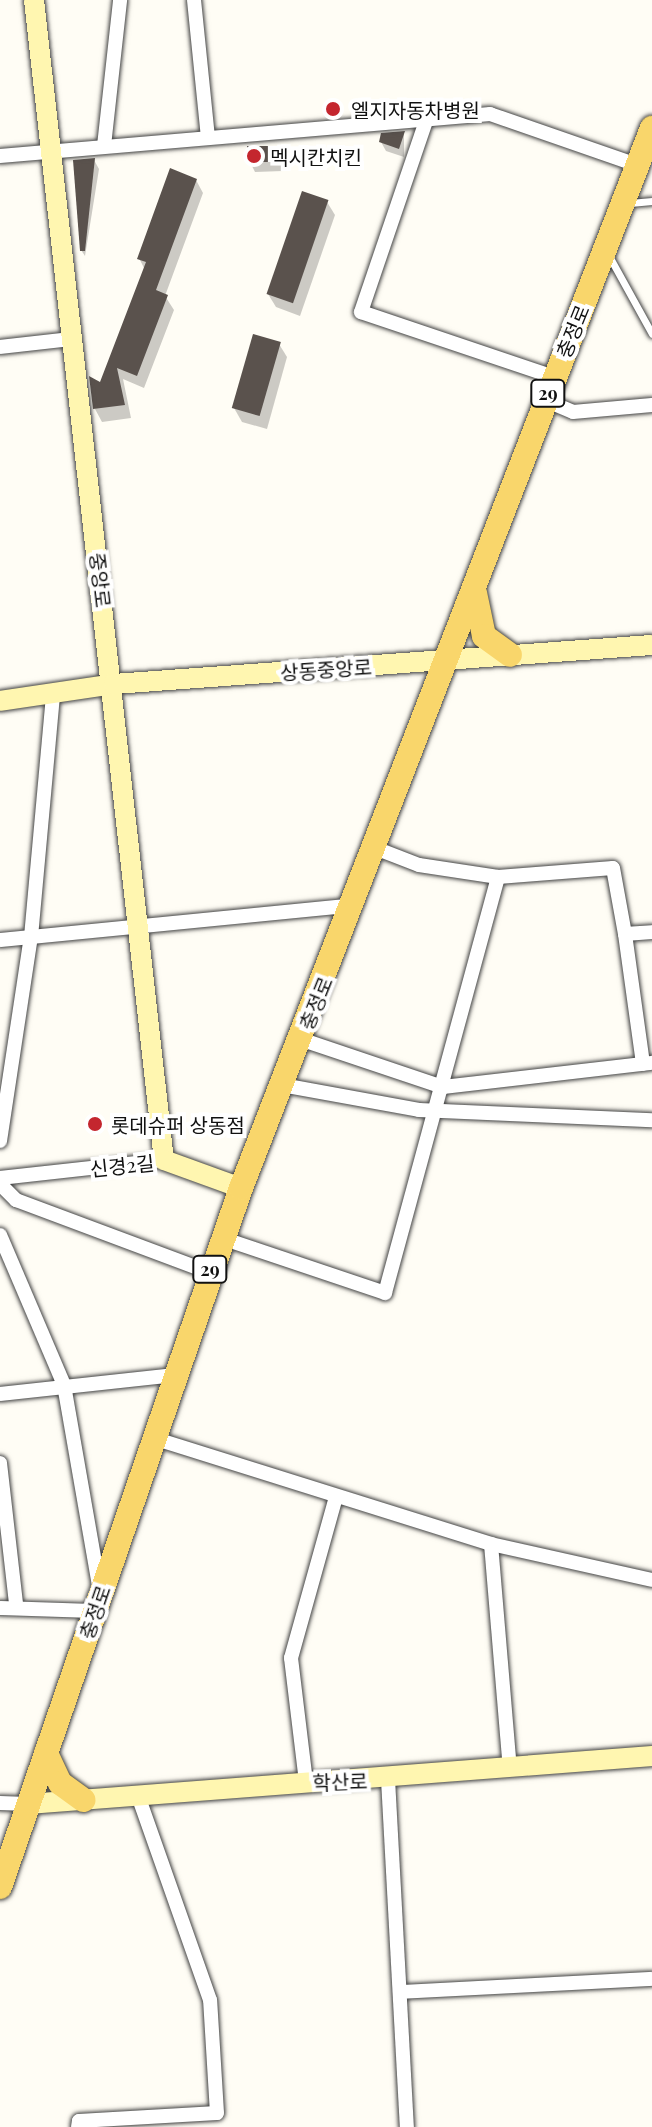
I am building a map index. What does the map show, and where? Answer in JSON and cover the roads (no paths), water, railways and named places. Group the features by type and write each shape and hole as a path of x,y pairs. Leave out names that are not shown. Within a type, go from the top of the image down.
{"main road":[{"name":"충정로","path":"0,1887 209,1272 354,905 545,400 652,128"},
{"path":"474,587 484,636 510,655"},
{"path":"46,1753 60,1783 83,1800"}],"street":[{"name":"중앙로","path":"34,0 71,339 114,684 164,1160"},
{"path":"104,146 120,0"},
{"path":"194,0 208,137"},
{"path":"0,156 490,114 637,165"},
{"path":"427,118 361,312 554,377"},
{"path":"0,347 71,339"},
{"path":"545,400 573,412 652,405"},
{"name":"상동중앙로","path":"0,701 114,684 652,645"},
{"path":"0,1141 31,937 53,694"},
{"path":"300,1039 443,1087 647,1064 613,868 498,877 419,865 375,848"},
{"path":"222,1238 385,1293 438,1111 498,877"},
{"path":"0,940 354,905"},
{"path":"625,934 652,932"},
{"path":"282,1085 438,1111 652,1120"},
{"name":"신경2길","path":"0,1181 164,1160 241,1188"},
{"path":"0,1181 16,1200 209,1272"},
{"path":"0,1235 64,1385 97,1602 16,1603 0,1608"},
{"path":"0,1394 175,1375"},
{"path":"153,1438 491,1544 652,1580"},
{"path":"0,1463 16,1603"},
{"path":"306,1782 291,1658 336,1497"},
{"path":"491,1544 510,1769"},
{"name":"학산로","path":"28,1804 306,1782 388,1779 652,1756"},
{"path":"388,1779 407,2127"},
{"path":"78,2127 79,2121 217,2113 210,2000 138,1795"},
{"path":"0,1803 28,1804"},
{"path":"400,1992 652,1979"}],"lane":[{"path":"624,203 652,201"},
{"path":"605,248 652,334"}],"place":[{"name":"엘지자동차병원","path":"333,109"},
{"name":"멕시칸치킨","path":"254,156"},
{"name":"롯데슈퍼 상동점","path":"95,1124"}]}
